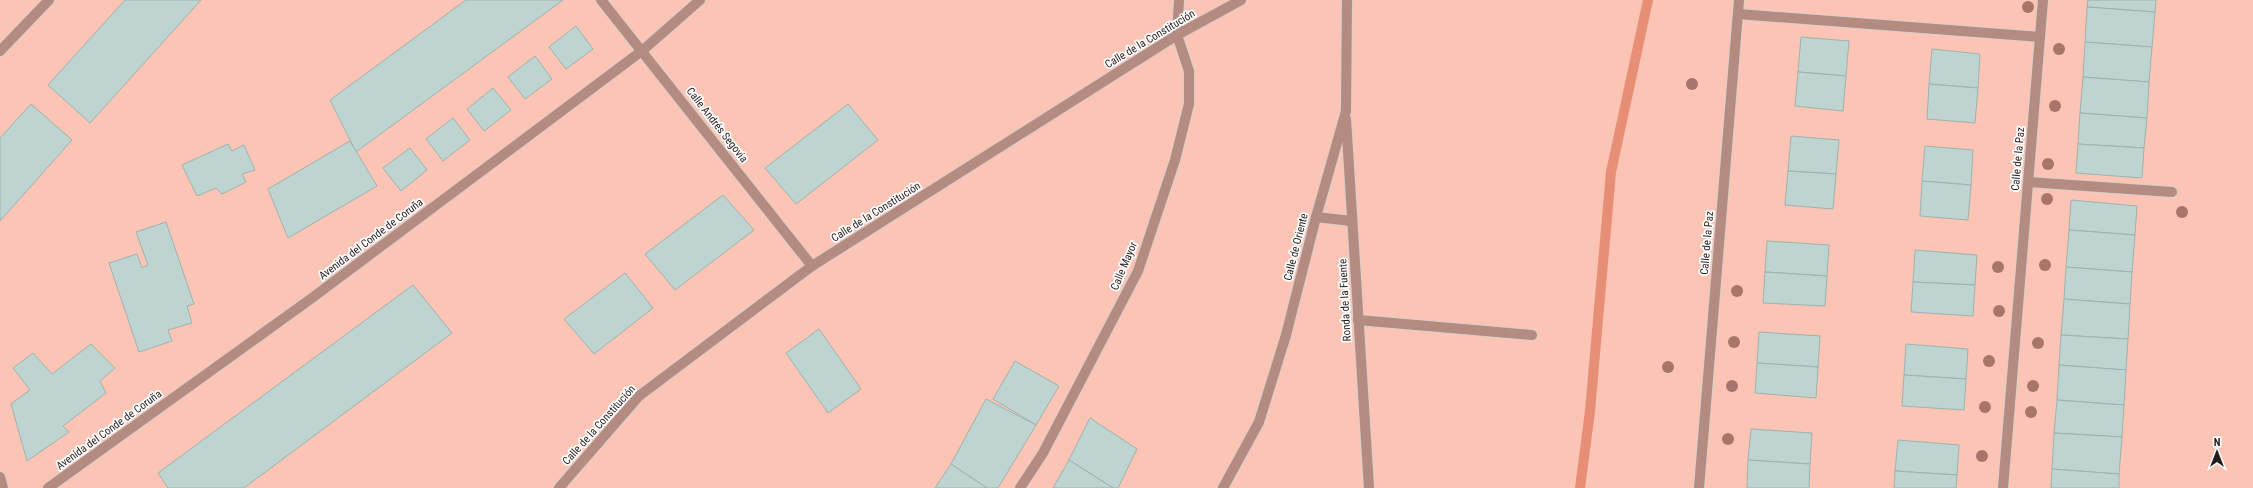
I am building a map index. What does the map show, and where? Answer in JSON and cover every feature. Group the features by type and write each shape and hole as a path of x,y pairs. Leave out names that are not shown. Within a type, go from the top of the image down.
{"street":[{"path":"0,51 49,0"},
{"name":"Calle Andrés Segovia","path":"601,0 643,50 812,266"},
{"name":"Avenida del Conde de Coruña","path":"48,488 312,298 643,50 700,0"},
{"path":"1177,35 1179,0"},
{"name":"Calle de la Constitución","path":"559,488 640,396 812,266 1177,35 1240,0"},
{"name":"Calle de Oriente","path":"1223,488 1258,422 1286,334 1346,111 1346,0"},
{"name":"Calle de la Paz","path":"1699,488 1739,0"},
{"name":"Calle de la Paz","path":"2003,488 2043,0"},
{"path":"1738,14 2040,37"},
{"name":"Calle Mayor","path":"1020,488 1043,453 1138,271 1176,160 1189,104 1189,71 1177,35"},
{"name":"Ronda de la Fuente","path":"1346,111 1369,488"},
{"path":"2029,182 2172,192"},
{"path":"1316,218 1352,221"},
{"path":"1358,320 1532,335"},
{"path":"0,477 3,488"}],"shaded area":[{"path":"0,0 2253,0 2253,488 0,488"}],"building":[{"path":"125,0 201,0 90,123 48,85"},
{"path":"466,0 563,0 356,152 330,100"},
{"path":"2088,0 2156,0 2155,12 2087,7"},
{"path":"2087,7 2155,12 2152,47 2085,42"},
{"path":"576,26 593,49 566,69 549,47"},
{"path":"1801,37 1849,41 1846,76 1798,72"},
{"path":"2085,42 2152,47 2149,82 2083,77"},
{"path":"1932,49 1980,54 1978,88 1929,84"},
{"path":"535,56 552,79 525,99 508,77"},
{"path":"1798,72 1846,76 1843,111 1795,106"},
{"path":"2083,77 2149,82 2147,118 2080,113"},
{"path":"1929,84 1978,88 1975,123 1927,119"},
{"path":"493,88 511,110 484,131 467,109"},
{"path":"31,104 72,140 0,221 0,138"},
{"path":"848,104 878,140 796,204 765,168"},
{"path":"2080,113 2147,118 2144,148 2078,144"},
{"path":"453,118 470,140 443,161 426,139"},
{"path":"1791,136 1839,140 1836,174 1788,171"},
{"path":"350,141 377,186 288,238 268,189"},
{"path":"228,144 232,151 244,145 255,170 242,174 246,182 222,194 216,188 197,196 182,165"},
{"path":"2078,144 2144,148 2142,178 2076,173"},
{"path":"1925,146 1973,150 1971,185 1922,181"},
{"path":"410,148 427,170 401,191 383,168"},
{"path":"1788,171 1836,174 1833,209 1785,205"},
{"path":"1922,181 1971,185 1968,220 1920,216"},
{"path":"723,195 754,230 675,290 645,254"},
{"path":"2071,200 2137,206 2135,235 2069,230"},
{"path":"166,222 194,304 187,306 192,323 168,330 172,341 139,352 109,263 137,254 142,268 148,265 136,232"},
{"path":"2069,230 2135,235 2132,272 2066,267"},
{"path":"1767,241 1829,245 1827,276 1765,272"},
{"path":"1915,250 1977,255 1975,285 1913,282"},
{"path":"2066,267 2132,272 2130,304 2064,299"},
{"path":"1765,272 1827,276 1825,306 1763,303"},
{"path":"625,273 653,308 594,354 564,319"},
{"path":"1913,282 1975,285 1973,316 1911,312"},
{"path":"413,285 452,333 244,488 168,488 158,473"},
{"path":"2064,299 2130,304 2128,339 2061,335"},
{"path":"819,329 861,389 828,413 786,353"},
{"path":"1759,332 1820,336 1818,367 1757,363"},
{"path":"2061,335 2128,339 2126,370 2059,365"},
{"path":"91,344 115,368 100,381 106,393 63,426 69,432 27,461 11,404 30,390 13,368 33,353 52,374"},
{"path":"1906,344 1968,349 1966,379 1904,375"},
{"path":"1015,361 1059,386 1036,425 993,399"},
{"path":"1757,363 1818,367 1816,398 1755,393"},
{"path":"2059,365 2126,370 2124,405 2057,400"},
{"path":"1904,375 1966,379 1964,410 1902,406"},
{"path":"986,399 1036,425 998,488 987,488 951,464"},
{"path":"2057,400 2124,405 2122,437 2054,433"},
{"path":"1090,418 1137,449 1118,488 1113,488 1069,460"},
{"path":"1751,429 1812,433 1810,464 1748,460"},
{"path":"2054,433 2122,437 2119,474 2052,469"},
{"path":"1898,440 1959,445 1957,475 1895,471"},
{"path":"1069,460 1113,488 1053,488"},
{"path":"1748,460 1810,464 1809,488 1747,488"},
{"path":"951,464 987,488 935,488"},
{"path":"2052,469 2119,474 2119,488 2051,488"},
{"path":"1895,471 1957,475 1956,488 1894,488"}],"waterway":[{"path":"1580,488 1590,411 1611,172 1648,0"}]}
